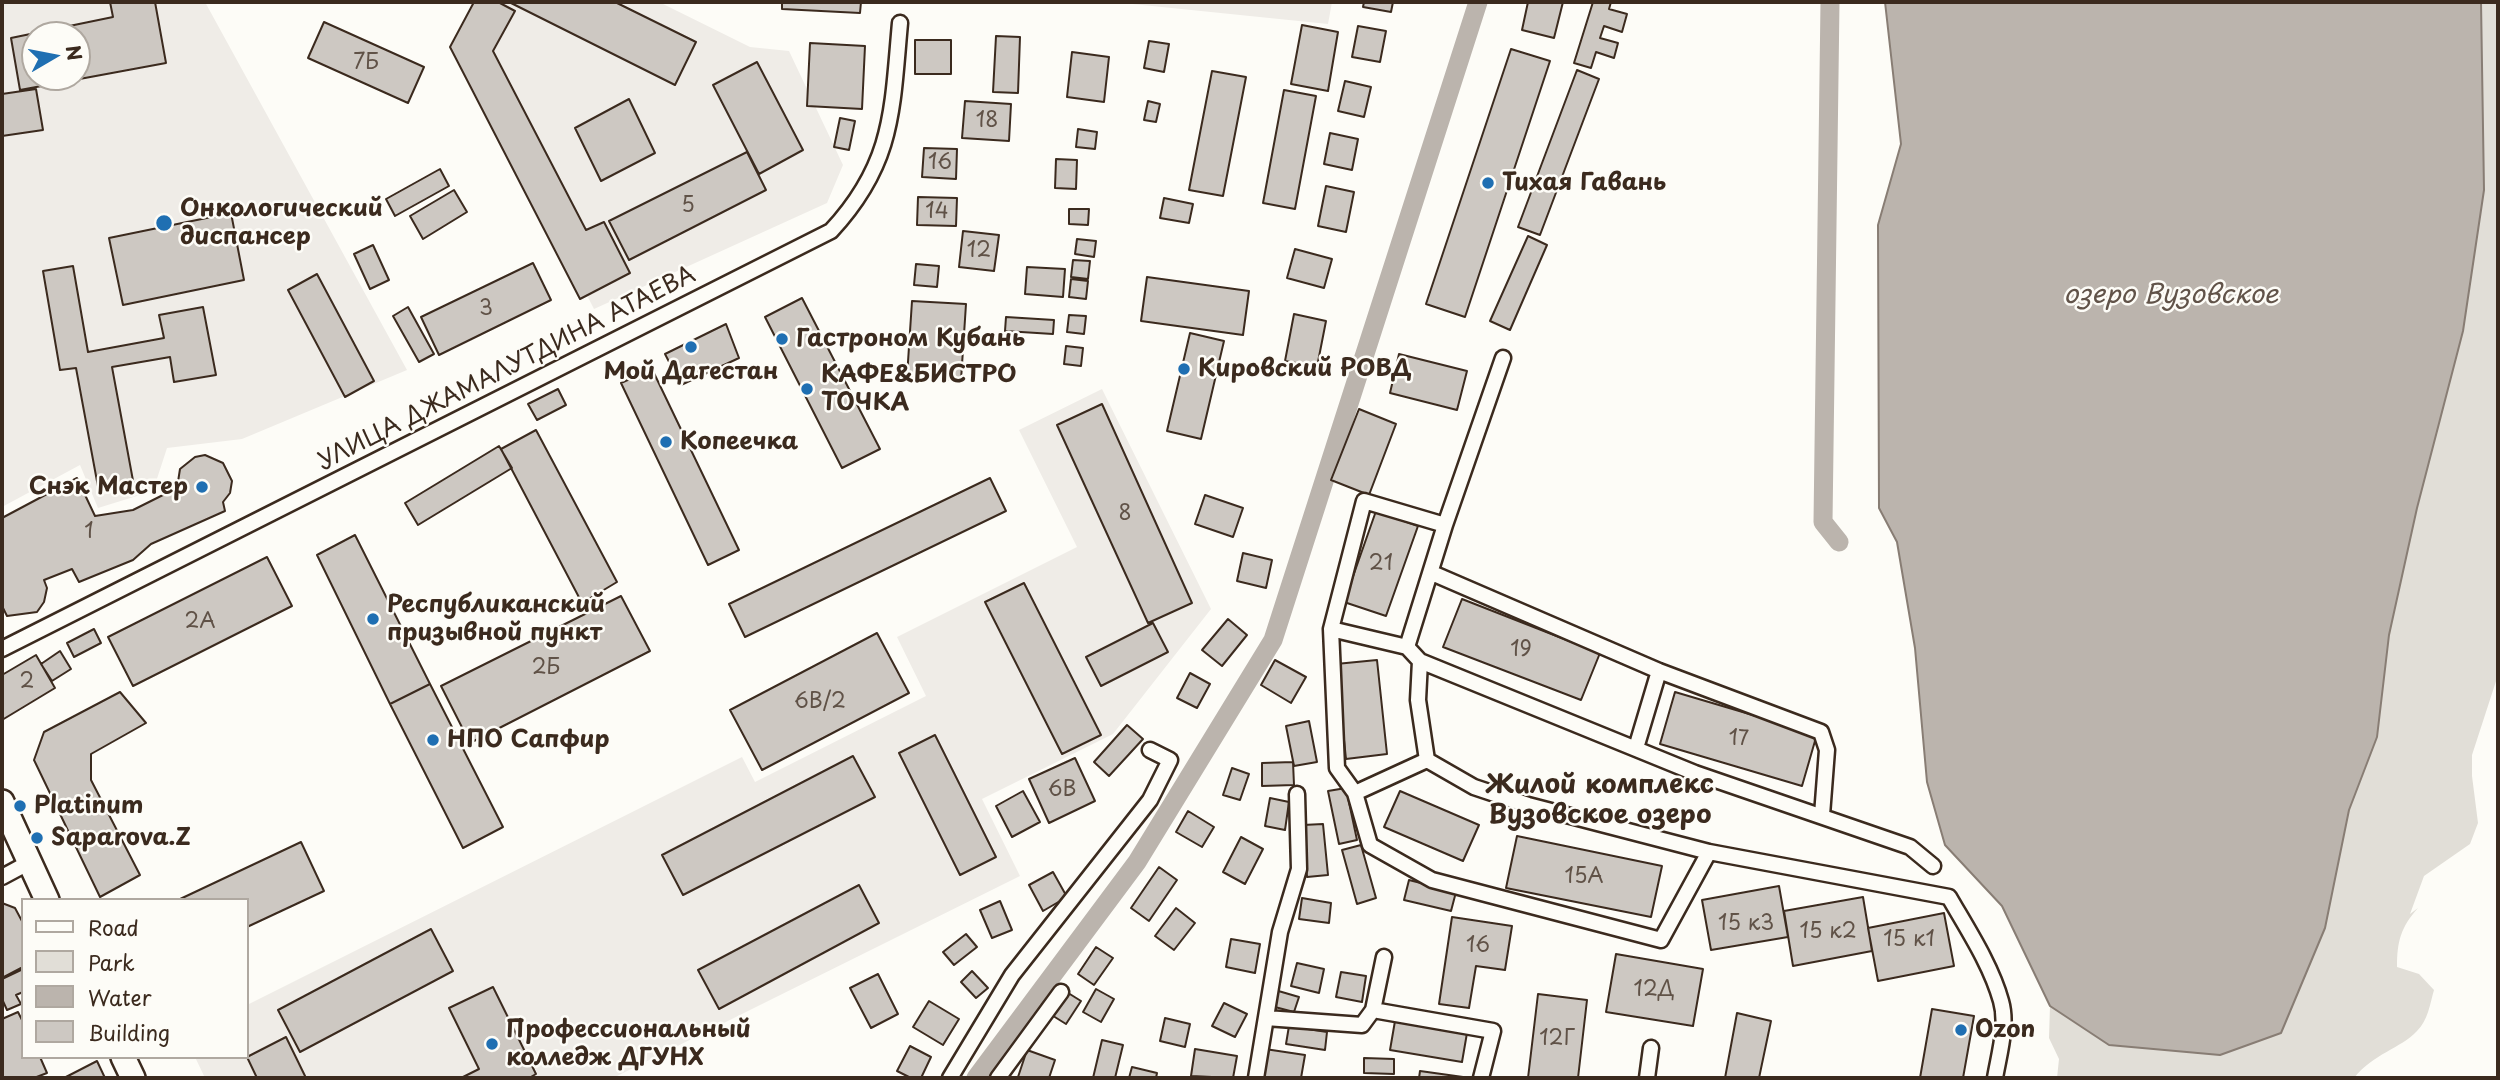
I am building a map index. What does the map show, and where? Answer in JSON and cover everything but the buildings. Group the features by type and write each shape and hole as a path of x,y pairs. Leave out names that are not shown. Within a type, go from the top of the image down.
{"main road":[{"path":"2,802 28,863"},
{"path":"2,811 45,898"},
{"path":"126,1059 136,1078"}],"street":[{"name":"УЛИЦА ДЖАМАЛУТДИНА АТАЕВА","path":"2,649 831,231 852,208 883,152 891,121 900,23"},
{"path":"1408,647 1444,525 1503,358"},
{"path":"1444,525 1364,501 1331,629 1336,768 1355,793 1370,845 1432,880 1661,940 1709,852"},
{"path":"1432,573 1659,671 1821,732 1827,750 1822,815"},
{"path":"1331,629 1408,647 1420,661 1695,773 1910,847 1933,866"},
{"path":"1420,661 1418,700 1427,760"},
{"path":"1636,748 1659,671"},
{"path":"950,1078 1012,975 1150,800 1170,760 1150,750"},
{"path":"1355,793 1427,760"},
{"path":"1427,760 1474,788 1709,852 1950,897 1975,942 2001,1002 2003,1027 1995,1078"},
{"path":"1256,1078 1280,932 1299,870 1297,794"},
{"path":"2,877 28,863"},
{"path":"1266,1018 1362,1025 1373,1010 1384,957"},
{"path":"998,1078 1061,992"},
{"path":"1373,1010 1493,1031 1480,1078"},
{"path":"1647,1078 1651,1048"}],"shaded area":[{"name":"Онкологический диспансер","path":"2,2 205,2 407,370 242,439 167,448 153,491 98,508 80,465 2,507"},
{"path":"479,2 659,2 750,47 789,51 843,165 827,203 594,309 458,43"},
{"path":"1113,2 1332,2 1328,24"},
{"path":"1102,389 1211,609 1113,734 982,799 1020,876 613,1078 205,1078 196,1059 248,1059 248,1004 742,757 755,782 926,696 897,637 1077,547 1019,430"}],"green space":[{"path":"2481,2 2498,2 2498,675 2472,755 2478,823 2470,844 2424,876 2410,914 2418,908 2404,928 2399,942 2397,967 2419,974 2434,990 2426,1017 2421,1027 2410,1037 2370,1063 2354,1078 2057,1078 2059,1059 2049,1038 2050,1006 2109,1045 2325,928 2349,810 2377,737 2389,635 2417,508 2463,331 2484,190"}],"water":[{"name":"озеро Вузовское","path":"1885,2 2481,2 2484,190 2463,331 2417,508 2389,635 2377,737 2349,810 2325,928 2281,1033 2220,1055 2109,1045 2050,1006 2002,906 1945,845 1927,782 1915,648 1897,542 1879,508 1878,225 1901,144"}],"waterway":[{"path":"976,1078 1137,862 1273,640 1478,2"},
{"path":"1830,2 1823,522 1839,542"}],"place":[{"name":"Тихая Гавань","path":"1488,183"},
{"name":"Онкологический диспансер","path":"164,223"},
{"name":"Гастроном Кубань","path":"782,339"},
{"name":"Мой Дагестан","path":"691,347"},
{"name":"Кировский РОВД","path":"1184,369"},
{"name":"КАФЕ&БИСТРО ТОЧКА","path":"807,389"},
{"name":"Копеечка","path":"666,442"},
{"name":"Снэк Мастер","path":"202,487"},
{"name":"Республиканский призывной пункт","path":"373,619"},
{"name":"НПО Сапфир","path":"433,740"},
{"name":"Platinum","path":"20,806"},
{"name":"Saparova.Z","path":"37,838"},
{"name":"Ozon","path":"1961,1030"},
{"name":"Профессиональный колледж ДГУНХ","path":"492,1044"}],"district":[{"name":"Жилой комплекс Вузовское озеро","path":"1600,801"}]}
